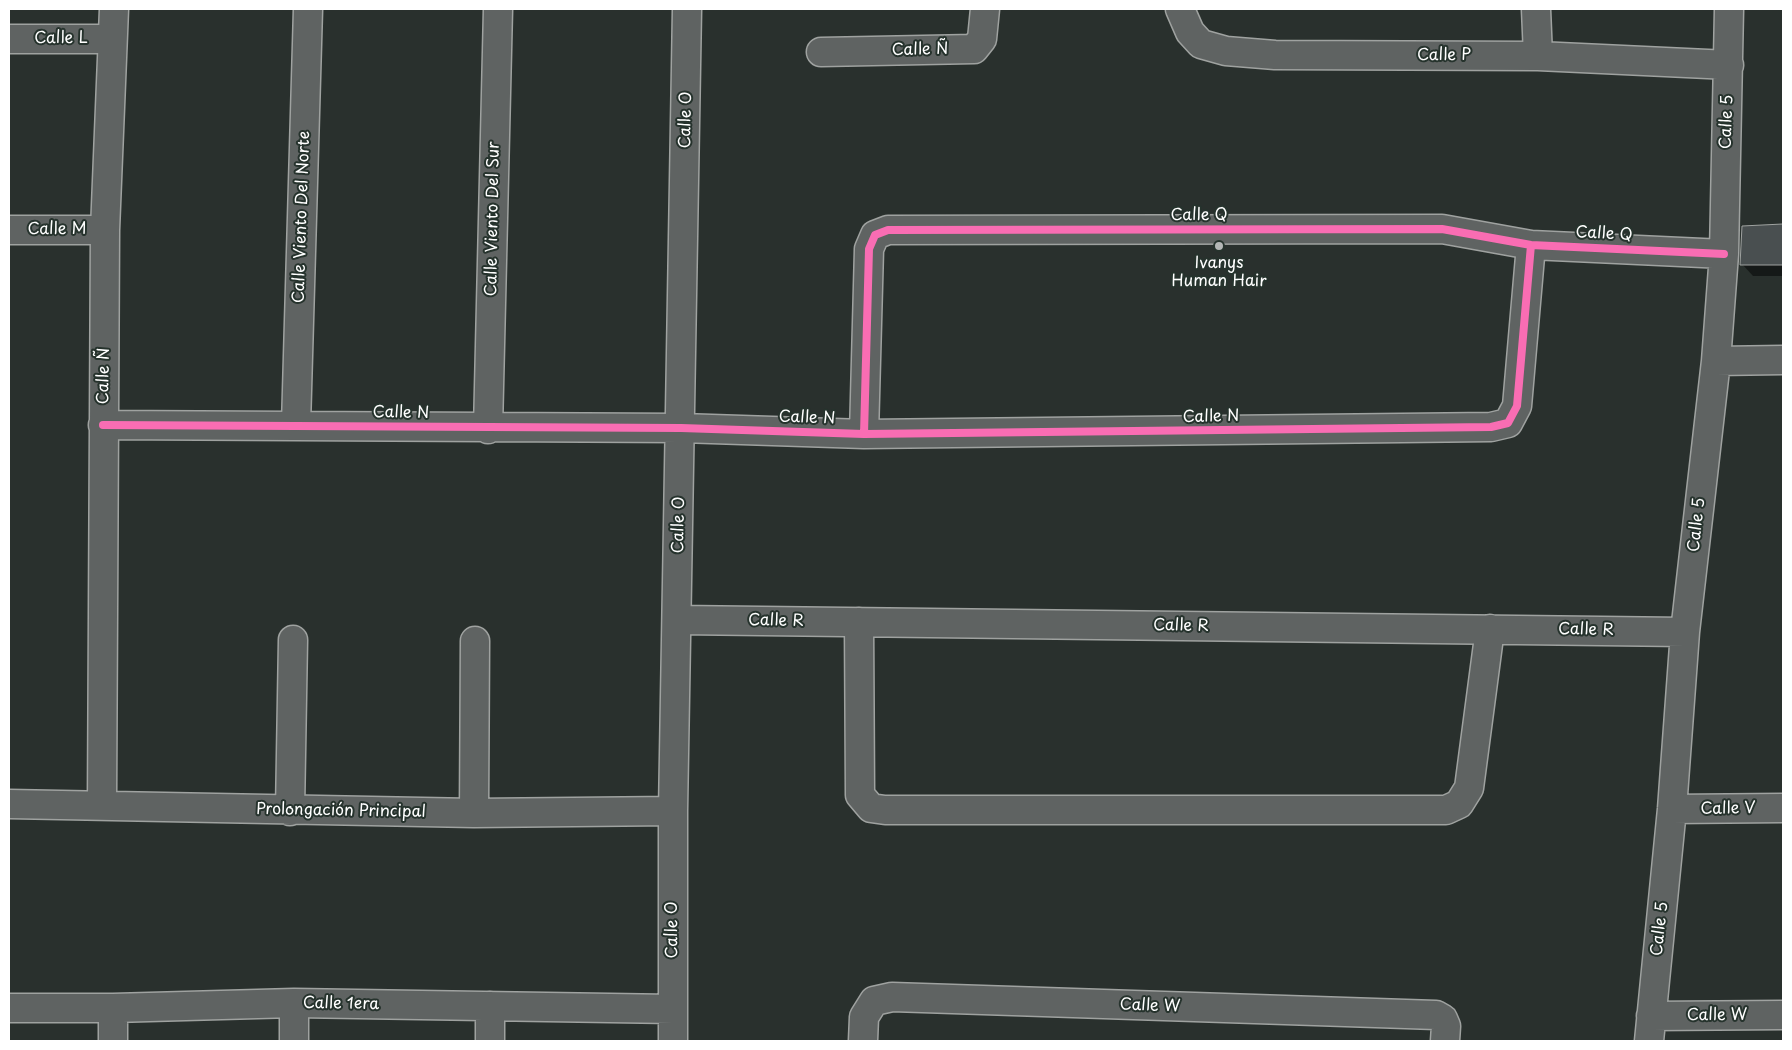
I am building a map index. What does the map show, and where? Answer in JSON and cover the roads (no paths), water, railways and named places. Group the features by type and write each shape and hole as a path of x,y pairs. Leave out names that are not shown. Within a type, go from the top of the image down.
{"street":[{"name":"Calle Ñ","path":"102,804 105,230 114,9"},
{"name":"Calle Viento Del Norte","path":"296,425 308,9"},
{"name":"Calle Viento Del Sur","path":"488,429 498,9"},
{"name":"Calle O","path":"673,1041 673,811 678,620 687,9"},
{"name":"Calle Ñ","path":"821,52 974,49 982,39 985,9"},
{"name":"Calle P","path":"1180,9 1190,32 1201,44 1226,51 1275,55 1538,56 1729,65"},
{"path":"1536,9 1538,56"},
{"name":"Calle 5","path":"1650,1029 1672,809 1685,632 1716,360 1724,254 1730,9"},
{"name":"Calle L","path":"9,39 112,39"},
{"name":"Calle Q","path":"864,434 869,249 875,235 888,230 1442,229 1531,245 1724,254"},
{"name":"Calle M","path":"9,230 105,230"},
{"name":"Calle N","path":"103,425 296,425 488,429 681,428 864,434 1491,428 1508,423 1516,406 1531,245"},
{"path":"1716,360 1783,360"},
{"name":"Calle R","path":"678,620 1685,632"},
{"path":"859,622 860,795 871,808 885,810 1446,810 1459,804 1470,788 1490,629"},
{"path":"290,811 293,640"},
{"path":"474,813 476,641"},
{"name":"Prolongación Principal","path":"9,804 102,804 290,811 474,813 673,811"},
{"name":"Calle V","path":"1672,809 1783,808"},
{"name":"Calle W","path":"864,1029 874,1001 892,997 1436,1015 1444,1030"},
{"path":"294,1003 294,1041"},
{"name":"Calle 1era","path":"9,1008 113,1008 294,1003 673,1009"},
{"path":"490,1006 490,1041"},
{"path":"113,1008 113,1041"},
{"name":"Calle W","path":"1650,1029 1783,1015"}],"place":[{"name":"Ivanys Human Hair","path":"1219,246"}]}
